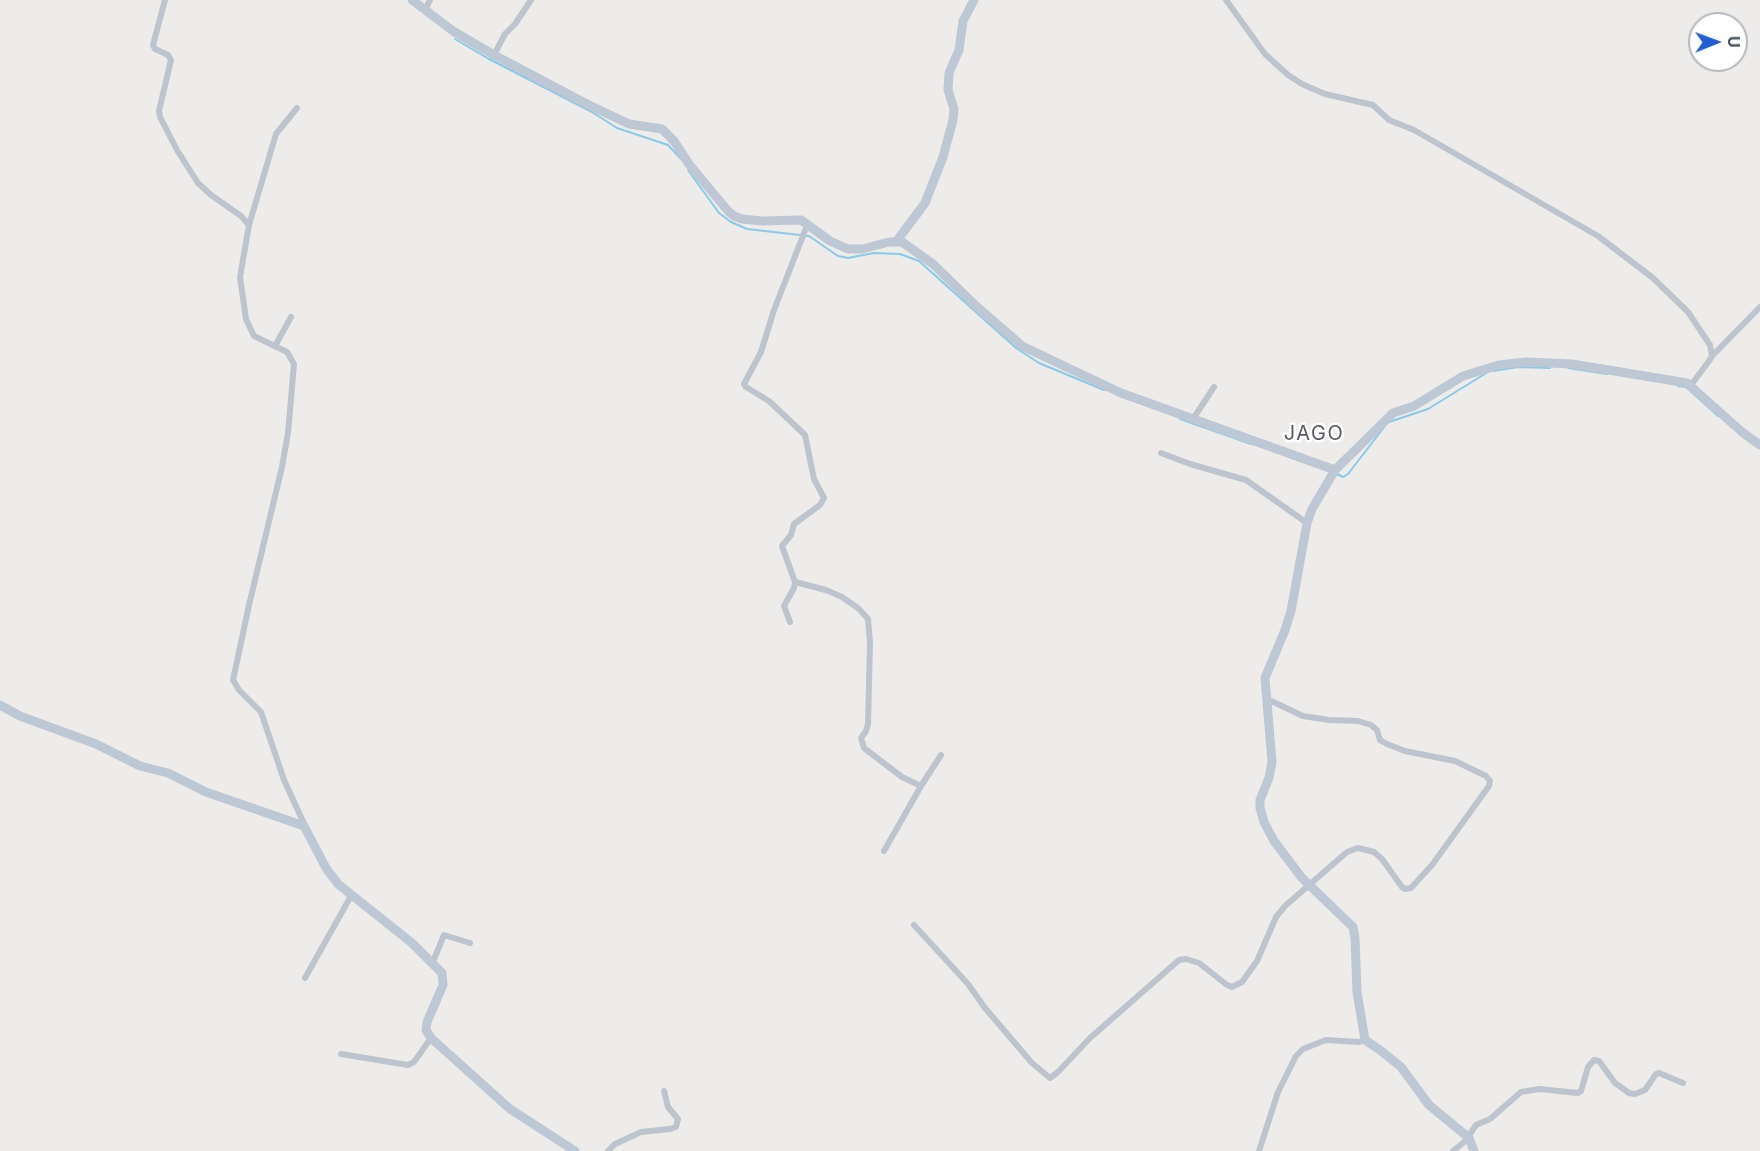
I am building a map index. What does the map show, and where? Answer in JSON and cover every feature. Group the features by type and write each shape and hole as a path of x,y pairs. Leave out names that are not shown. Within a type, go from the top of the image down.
{"street":[{"path":"165,0 153,45 155,49 168,55 171,60 159,111 160,117 198,183 241,216 249,225"},
{"path":"412,0 444,25 494,55 629,124 662,129 734,216 762,221 797,219 830,241 848,249 862,249 896,242 907,245 933,264 1006,334 1022,346 1121,393 1333,472"},
{"path":"425,9 430,0"},
{"path":"494,55 531,0"},
{"path":"896,242 925,203 943,157 954,109 948,90 949,73 959,50 963,21 974,0"},
{"path":"1226,0 1265,54 1288,75 1302,84 1325,94 1373,105 1389,120 1414,130 1598,237 1653,278 1688,312 1705,335 1712,356"},
{"path":"297,108 276,134 249,225 240,277 246,319 254,336 290,355 294,364 288,433 282,467 249,605 234,684 261,712 284,780 326,868 351,896 412,943 440,971 443,979 442,988 427,1022 426,1030 430,1038 510,1109 575,1151"},
{"path":"790,622 784,604 795,582 783,550 783,544 791,535 794,524 824,501 814,478 805,435 769,401 744,384 761,352 774,310 807,225"},
{"path":"1690,385 1703,371 1712,356 1760,307"},
{"path":"275,346 291,317"},
{"path":"1474,1151 1468,1137 1429,1105 1401,1067 1365,1040 1357,992 1353,927 1310,885 1274,841 1263,822 1260,800 1269,778 1272,762 1265,678 1286,630 1307,523 1312,509 1333,472 1393,413 1414,406 1463,376 1499,365 1526,362 1572,364 1680,380 1690,385 1742,432 1760,445"},
{"path":"1193,419 1214,387"},
{"path":"1161,453 1246,480 1307,523"},
{"path":"795,582 826,590 842,597 858,608 867,619 870,644 868,724 861,738 862,744 902,777 921,786"},
{"path":"914,925 968,984 1032,1063 1050,1078 1090,1038 1179,960 1186,959 1199,963 1232,987 1242,982 1257,961 1276,917 1285,906 1347,852 1358,848 1374,852 1382,859 1402,887 1411,888 1432,865 1486,793 1490,781 1482,773 1455,760 1392,747 1380,740 1377,730 1365,723 1303,716 1267,699"},
{"path":"0,705 14,714 96,744 140,766 168,773 206,792 306,828"},
{"path":"884,851 941,755"},
{"path":"305,978 351,896"},
{"path":"432,964 444,935 470,943"},
{"path":"340,1054 408,1065 414,1062 430,1038"},
{"path":"1259,1151 1278,1092 1296,1056 1303,1049 1326,1040 1359,1042 1365,1040"},
{"path":"1453,1151 1468,1137 1476,1125 1490,1119 1521,1092 1539,1089 1578,1093 1581,1091 1588,1067 1594,1060 1599,1061 1615,1083 1629,1093 1635,1094 1645,1090 1659,1073 1683,1083"},
{"path":"608,1151 615,1144 641,1132 670,1129 676,1126 678,1119 668,1107 664,1091"}],"waterway":[{"path":"455,39 592,112 617,128 668,145 682,160"},
{"path":"688,170 719,213 731,222 747,229 809,236 838,256 848,258 874,253 900,254 919,261 1016,348 1039,363 1104,390"},
{"path":"1493,371 1518,367 1550,368"},
{"path":"1568,368 1607,374"},
{"path":"1389,422 1428,409 1488,372"},
{"path":"1678,386 1686,387 1718,416"},
{"path":"1180,419 1251,444"},
{"path":"1335,473 1343,477 1348,474 1385,426"}],"district":[{"name":"JAGO","path":"1314,434"}]}
